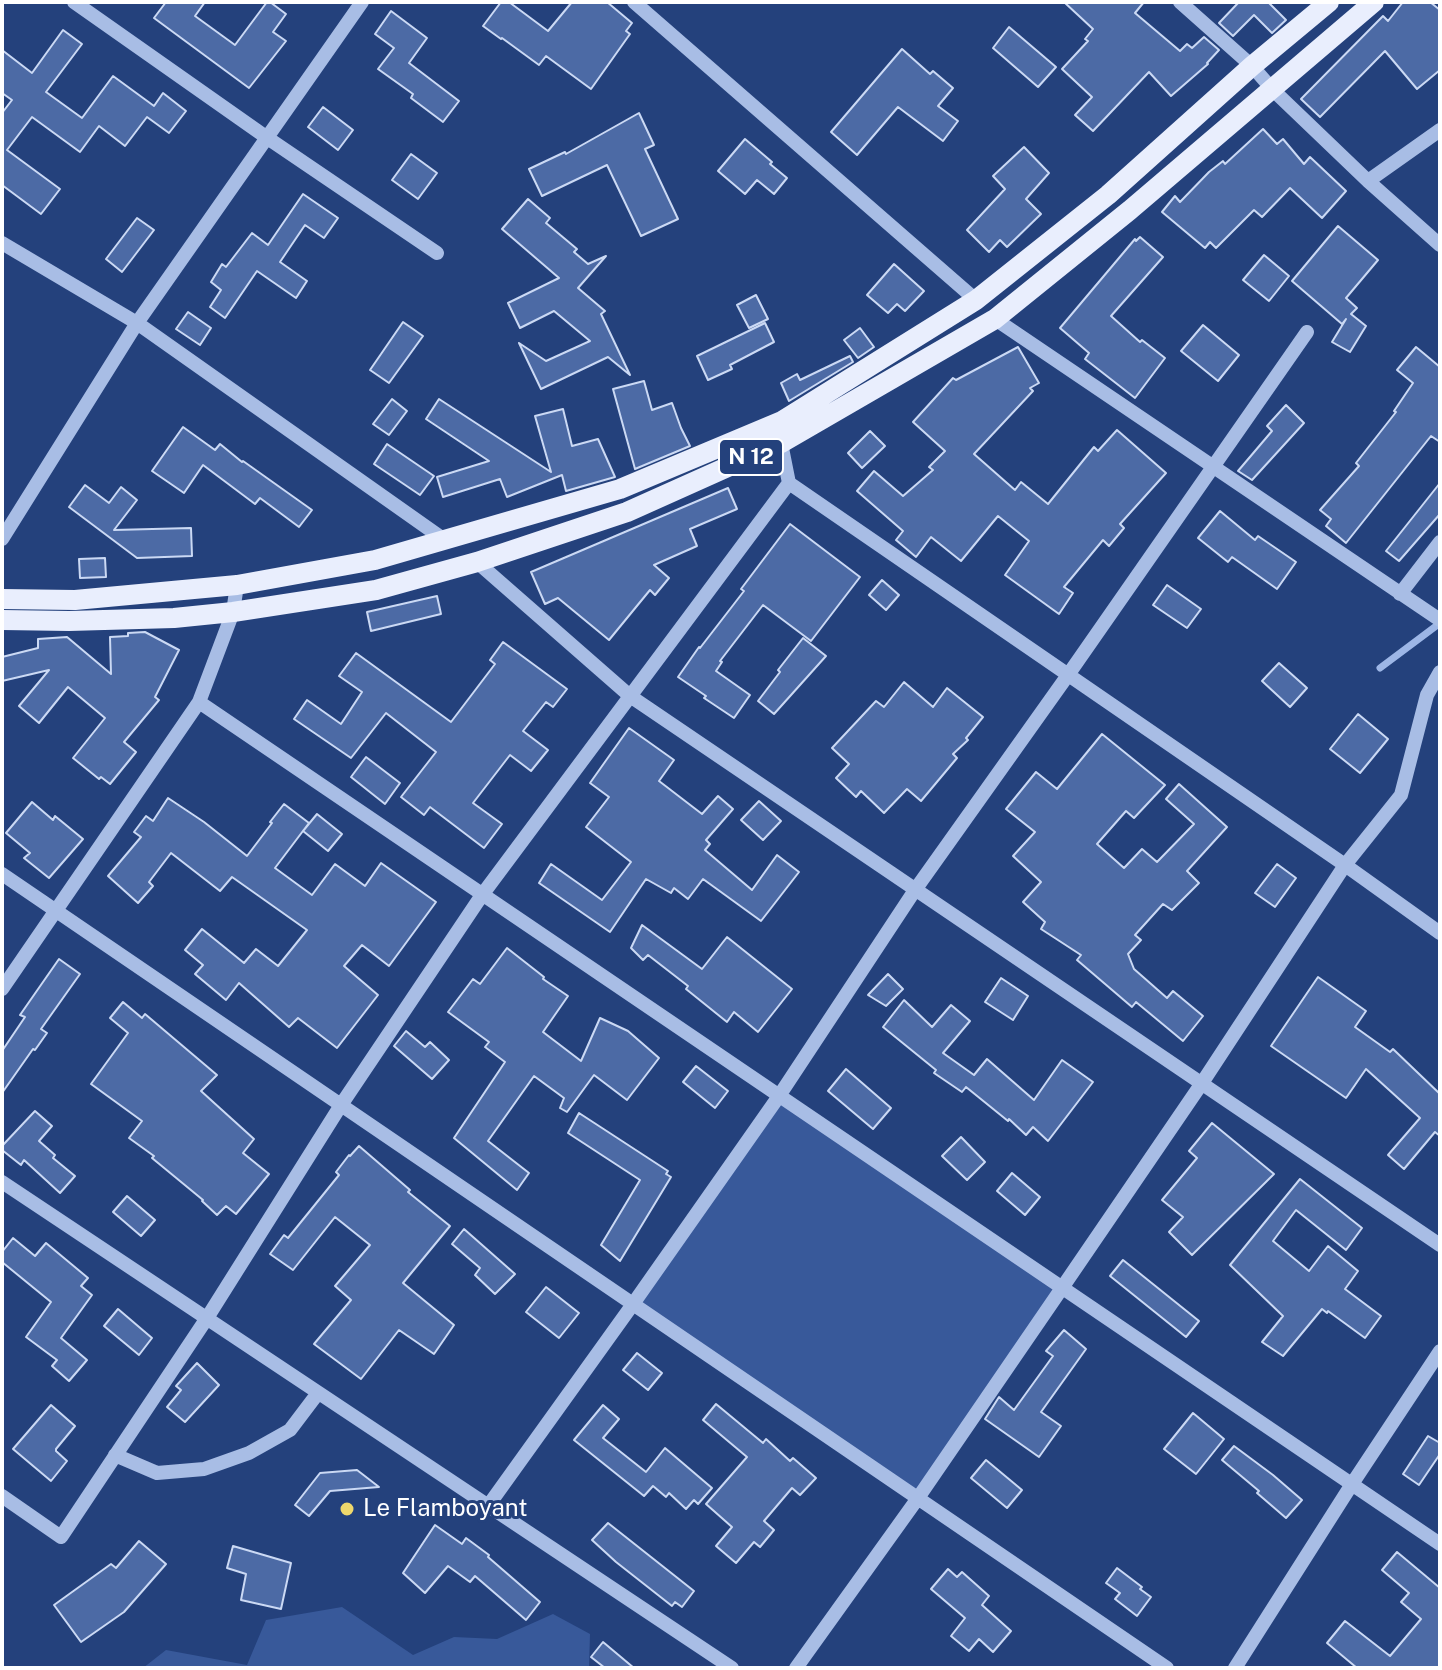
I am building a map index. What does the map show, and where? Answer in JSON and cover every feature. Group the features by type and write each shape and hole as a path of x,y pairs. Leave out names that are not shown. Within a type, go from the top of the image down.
{"main road":[{"name":"N 12","path":"2,599 75,600 237,585 375,560 620,489 782,421 976,300 1108,195 1252,66 1329,2"},
{"name":"N 12","path":"2,620 174,618 376,590 477,562 627,512 781,443 995,319 1130,210 1374,2"}],"street":[{"path":"74,2 437,253"},
{"path":"2,539 137,323 362,2"},
{"path":"634,2 976,300"},
{"path":"1180,2 1252,66 1368,181 1440,245"},
{"path":"1368,181 1440,130"},
{"path":"2,243 137,323 446,541"},
{"path":"995,319 1440,620"},
{"path":"488,1506 779,1096 915,890 1307,332"},
{"path":"781,443 789,483 1440,933"},
{"path":"2,1496 61,1537 207,1318 341,1105 482,895 789,483"},
{"path":"1400,594 1440,542"},
{"path":"477,562 630,696 1440,1245"},
{"path":"2,989 199,702 233,612 237,585"},
{"path":"796,1668 918,1498 1062,1288 1345,865 1401,795 1427,695 1440,672"},
{"path":"199,702 1440,1544"},
{"path":"2,874 1167,1668"},
{"path":"2,1182 732,1668"},
{"path":"1235,1668 1440,1351"},
{"path":"115,1455 157,1473 204,1469 249,1453 290,1430 318,1393"}],"shaded area":[{"path":"779,1096 1062,1288 918,1498 633,1304"},
{"path":"342,1607 413,1655 454,1637 497,1639 553,1614 590,1634 589,1668 143,1668 166,1650 247,1665 266,1620"}],"building":[{"path":"166,2 205,2 195,16 235,45 270,2 286,14 273,32 286,41 249,88 154,18"},
{"path":"501,2 509,2 548,31 572,2 607,2 632,23 626,31 630,34 591,89 546,56 539,65 483,26"},
{"path":"1064,2 1144,2 1135,13 1180,51 1187,44 1192,48 1204,37 1219,50 1208,64 1171,96 1149,72 1093,131 1075,115 1092,97 1062,69 1088,41 1085,39 1093,29"},
{"path":"1239,2 1268,2 1286,20 1272,33 1254,15 1233,36 1219,23"},
{"path":"1403,2 1430,2 1440,10 1440,70 1417,89 1385,51 1320,117 1301,99 1383,16 1388,21"},
{"path":"391,11 427,38 409,63 459,101 443,122 411,98 413,94 378,69 394,48 375,34"},
{"path":"1009,27 1056,67 1038,87 993,48"},
{"path":"63,30 82,44 46,92 82,118 113,76 154,106 163,93 186,111 169,133 147,117 125,146 99,126 80,152 32,117 7,150 60,189 41,214 2,185 2,113 12,100 2,93 2,50 32,73"},
{"path":"902,49 930,74 933,71 953,88 938,106 958,121 943,141 898,107 857,155 831,132"},
{"path":"323,107 353,130 338,150 308,127"},
{"path":"639,113 654,145 645,149 678,219 641,236 607,165 542,196 529,169 566,154"},
{"path":"1263,129 1277,144 1283,139 1304,164 1310,157 1346,191 1322,218 1290,188 1262,217 1254,210 1216,248 1210,242 1205,248 1162,212 1175,196 1180,202 1209,172 1223,161 1225,164"},
{"path":"745,139 787,178 774,194 757,180 745,194 718,171"},
{"path":"1024,147 1049,173 1026,199 1041,214 1007,247 1000,240 989,252 967,230 1005,189 993,176"},
{"path":"411,154 437,173 418,199 392,180"},
{"path":"303,194 338,218 324,238 305,225 280,262 307,281 296,298 257,271 225,318 210,307 221,290 211,282 222,264 226,267 252,233 268,245"},
{"path":"528,199 550,218 546,223 577,249 574,252 588,264 606,256 578,288 605,311 601,314 630,375 608,357 541,389 519,343 546,361 590,341 554,311 520,328 508,303 559,278 502,229"},
{"path":"137,218 154,230 122,272 106,259"},
{"path":"1338,226 1378,260 1346,298 1357,308 1351,314 1366,326 1350,352 1332,342 1346,319 1342,324 1292,281"},
{"path":"1140,237 1163,257 1111,316 1140,342 1142,340 1165,358 1135,398 1085,359 1089,353 1060,328 1135,239"},
{"path":"1264,255 1289,276 1269,301 1243,280"},
{"path":"894,264 924,291 905,311 897,304 888,313 867,295"},
{"path":"756,295 768,319 749,328 737,305"},
{"path":"188,312 211,328 200,345 176,329"},
{"path":"403,322 423,336 389,383 370,370"},
{"path":"765,323 774,342 730,365 732,369 708,380 697,356"},
{"path":"1203,325 1239,355 1218,381 1181,351"},
{"path":"860,328 874,347 858,358 844,340"},
{"path":"1018,347 1039,383 1030,388 1033,391 974,454 1015,490 1021,482 1048,504 1094,447 1098,451 1117,430 1166,473 1120,524 1124,528 1109,546 1103,540 1064,587 1073,593 1059,614 1005,575 1029,541 998,516 961,561 931,537 916,557 896,540 903,531 857,491 874,471 903,496 933,470 929,467 945,451 913,422 953,378 956,380"},
{"path":"1416,347 1440,367 1440,442 1431,436 1346,543 1326,526 1331,519 1320,510 1359,466 1356,463 1396,412 1413,383 1397,370"},
{"path":"850,356 853,362 789,401 781,383 797,374 800,380"},
{"path":"644,381 652,410 672,403 690,446 635,469 613,389"},
{"path":"392,399 407,411 389,435 373,424"},
{"path":"439,399 551,472 535,416 563,409 572,446 598,439 615,477 566,491 562,475 507,497 500,479 443,497 437,477 489,461 426,419"},
{"path":"1286,405 1304,423 1252,480 1238,471 1272,431 1267,426"},
{"path":"183,427 215,450 220,444 312,510 299,527 260,498 255,504 203,465 184,493 152,471"},
{"path":"870,431 885,446 862,468 848,453"},
{"path":"387,444 434,476 420,495 374,464"},
{"path":"1440,483 1440,514 1399,561 1386,551"},
{"path":"85,485 109,503 121,487 137,500 114,530 191,528 192,556 137,558 69,507"},
{"path":"728,488 737,509 690,529 697,546 654,565 669,578 655,595 650,590 609,640 558,598 545,604 531,572"},
{"path":"1220,511 1255,540 1258,536 1296,562 1277,589 1232,557 1228,562 1198,538"},
{"path":"790,524 860,577 811,641 763,605 720,661 716,671 750,695 734,718 678,677 744,591 741,589"},
{"path":"105,558 106,577 80,578 79,559"},
{"path":"882,580 899,595 886,610 869,595"},
{"path":"1167,585 1201,609 1187,628 1153,605"},
{"path":"437,596 441,614 371,631 367,612"},
{"path":"145,632 179,650 155,697 159,700 124,742 136,752 110,784 73,758 105,718 68,687 39,723 19,706 49,670 2,681 2,657 38,648 38,639 67,637 111,674 110,637"},
{"path":"803,638 826,656 774,714 758,701"},
{"path":"503,642 567,689 553,707 546,702 523,731 548,750 531,771 510,755 473,803 502,824 484,848 430,807 424,815 401,797 436,752 386,713 351,758 294,719 307,700 341,724 362,692 339,676 356,653 451,722 495,664 490,660"},
{"path":"1279,663 1307,688 1290,707 1262,681"},
{"path":"904,682 933,707 947,688 983,717 966,738 968,740 953,754 957,758 921,801 907,789 884,813 861,791 856,797 836,778 849,764 832,748 876,701 884,707"},
{"path":"1358,714 1388,739 1360,773 1330,749"},
{"path":"629,728 674,760 659,781 702,814 718,796 733,809 706,840 710,844 705,850 752,890 777,855 799,872 761,921 703,879 688,899 674,888 671,893 646,879 610,932 539,883 551,864 602,900 631,862 586,827 609,797 590,783"},
{"path":"1102,734 1165,785 1134,818 1126,811 1097,844 1124,868 1142,849 1157,862 1194,824 1166,799 1179,784 1227,827 1187,871 1199,883 1172,910 1163,904 1135,935 1141,940 1128,954 1134,969 1167,998 1173,991 1203,1016 1183,1041 1136,1002 1132,1007 1077,960 1081,955 1041,929 1045,922 1023,902 1041,882 1013,856 1035,832 1006,809 1036,772 1057,789"},
{"path":"366,757 400,783 385,804 351,777"},
{"path":"168,798 247,856 284,804 309,823 275,868 312,895 335,864 365,886 381,863 436,902 389,966 362,945 344,966 378,995 337,1048 298,1018 289,1027 239,983 226,1000 195,974 203,965 185,950 202,929 244,963 256,949 278,966 307,930 232,877 220,891 171,853 149,882 153,886 138,903 108,876 141,837 134,832 146,816 153,821"},
{"path":"759,801 781,821 763,840 741,820"},
{"path":"32,802 83,839 49,878 24,858 30,853 6,833"},
{"path":"317,814 342,834 328,851 303,831"},
{"path":"1277,864 1296,878 1275,907 1255,893"},
{"path":"642,925 702,969 727,937 792,989 758,1032 734,1012 727,1022 648,955 643,960 631,948"},
{"path":"507,948 568,996 543,1032 581,1061 600,1018 628,1031 659,1058 627,1100 594,1075 567,1112 560,1108 564,1098 534,1076 488,1141 529,1173 517,1190 454,1138 505,1062 485,1047 489,1042 448,1012 473,979 480,984"},
{"path":"59,959 80,974 41,1029 47,1033 2,1093 2,1051 25,1017 20,1015"},
{"path":"888,974 903,989 886,1006 868,995"},
{"path":"1318,977 1366,1011 1355,1027 1390,1052 1393,1049 1440,1094 1440,1136 1435,1132 1404,1169 1388,1155 1420,1118 1366,1069 1346,1098 1271,1046"},
{"path":"1001,978 1028,996 1013,1020 985,1002"},
{"path":"904,1000 932,1027 951,1005 970,1021 943,1053 974,1075 987,1059 1034,1100 1062,1060 1093,1082 1048,1141 1033,1127 1026,1135 966,1087 962,1092 934,1073 936,1070 883,1027"},
{"path":"123,1002 142,1018 145,1014 217,1075 201,1091 254,1139 243,1153 269,1174 236,1214 226,1206 217,1215 152,1158 154,1156 129,1138 142,1121 91,1084 128,1033 110,1018"},
{"path":"406,1031 425,1047 430,1042 449,1060 432,1079 394,1046"},
{"path":"696,1066 728,1091 715,1108 683,1082"},
{"path":"846,1069 891,1108 873,1129 828,1091"},
{"path":"35,1111 52,1126 39,1141 55,1155 53,1158 75,1176 60,1193 24,1160 21,1165 2,1150 2,1146"},
{"path":"579,1113 668,1171 666,1174 671,1177 620,1261 601,1245 640,1180 568,1133"},
{"path":"1212,1123 1274,1174 1192,1255 1169,1232 1183,1217 1162,1200 1197,1158 1189,1151"},
{"path":"961,1137 985,1162 967,1180 942,1156"},
{"path":"359,1146 450,1226 403,1283 454,1325 434,1354 399,1330 361,1379 314,1344 351,1300 335,1286 370,1245 335,1217 293,1270 270,1254 284,1235 288,1238 339,1175 336,1172 349,1155"},
{"path":"1012,1173 1040,1197 1025,1215 997,1191"},
{"path":"1300,1179 1362,1228 1346,1250 1296,1210 1273,1241 1309,1271 1328,1246 1358,1271 1345,1289 1381,1316 1365,1338 1322,1309 1283,1356 1262,1342 1283,1316 1230,1265"},
{"path":"127,1196 155,1220 141,1236 113,1212"},
{"path":"464,1229 515,1274 495,1294 475,1275 480,1268 452,1244"},
{"path":"13,1238 35,1256 46,1243 88,1278 81,1286 92,1295 61,1338 87,1360 69,1381 52,1366 57,1360 26,1337 51,1302 2,1262 2,1252"},
{"path":"1123,1260 1199,1321 1186,1337 1110,1276"},
{"path":"546,1287 579,1313 559,1338 526,1312"},
{"path":"118,1309 152,1338 139,1355 104,1326"},
{"path":"1064,1330 1086,1349 1041,1412 1061,1426 1039,1457 985,1419 999,1397 1014,1410 1053,1356 1046,1351"},
{"path":"637,1353 662,1373 648,1390 623,1370"},
{"path":"197,1363 219,1385 185,1422 167,1407 181,1390 176,1386"},
{"path":"716,1404 763,1443 766,1439 790,1461 793,1458 816,1478 800,1495 792,1488 764,1521 774,1530 760,1547 754,1542 736,1563 716,1546 732,1527 706,1504 747,1457 703,1420"},
{"path":"51,1405 75,1426 56,1449 67,1461 51,1481 13,1449"},
{"path":"603,1405 619,1419 603,1438 646,1472 665,1448 712,1488 698,1504 694,1500 686,1509 669,1493 666,1497 653,1486 644,1496 574,1440"},
{"path":"1193,1413 1224,1439 1196,1474 1164,1449"},
{"path":"1428,1436 1440,1443 1440,1454 1419,1485 1403,1474"},
{"path":"1234,1446 1302,1500 1286,1518 1222,1460"},
{"path":"986,1460 1022,1490 1007,1508 971,1478"},
{"path":"357,1470 379,1487 330,1491 309,1516 295,1505 320,1473"},
{"path":"608,1523 694,1591 682,1607 675,1602 672,1606 592,1540"},
{"path":"435,1525 462,1544 466,1538 540,1602 526,1620 475,1576 470,1582 448,1566 425,1593 403,1573"},
{"path":"139,1541 166,1564 124,1612 81,1642 54,1605 111,1564 116,1568"},
{"path":"233,1546 291,1563 281,1609 241,1600 246,1574 227,1568"},
{"path":"1397,1552 1440,1588 1440,1668 1357,1668 1327,1643 1345,1621 1390,1656 1421,1619 1401,1602 1409,1593 1382,1570"},
{"path":"1117,1568 1151,1597 1137,1616 1115,1599 1120,1593 1106,1583"},
{"path":"948,1569 957,1577 962,1572 989,1596 982,1605 1011,1631 993,1652 979,1639 969,1651 951,1636 965,1618 931,1589"},
{"path":"603,1642 634,1668 605,1668 591,1657"}],"waterway":[{"path":"1380,668 1440,623"}],"place":[{"name":"Le Flamboyant","path":"347,1509"}]}
